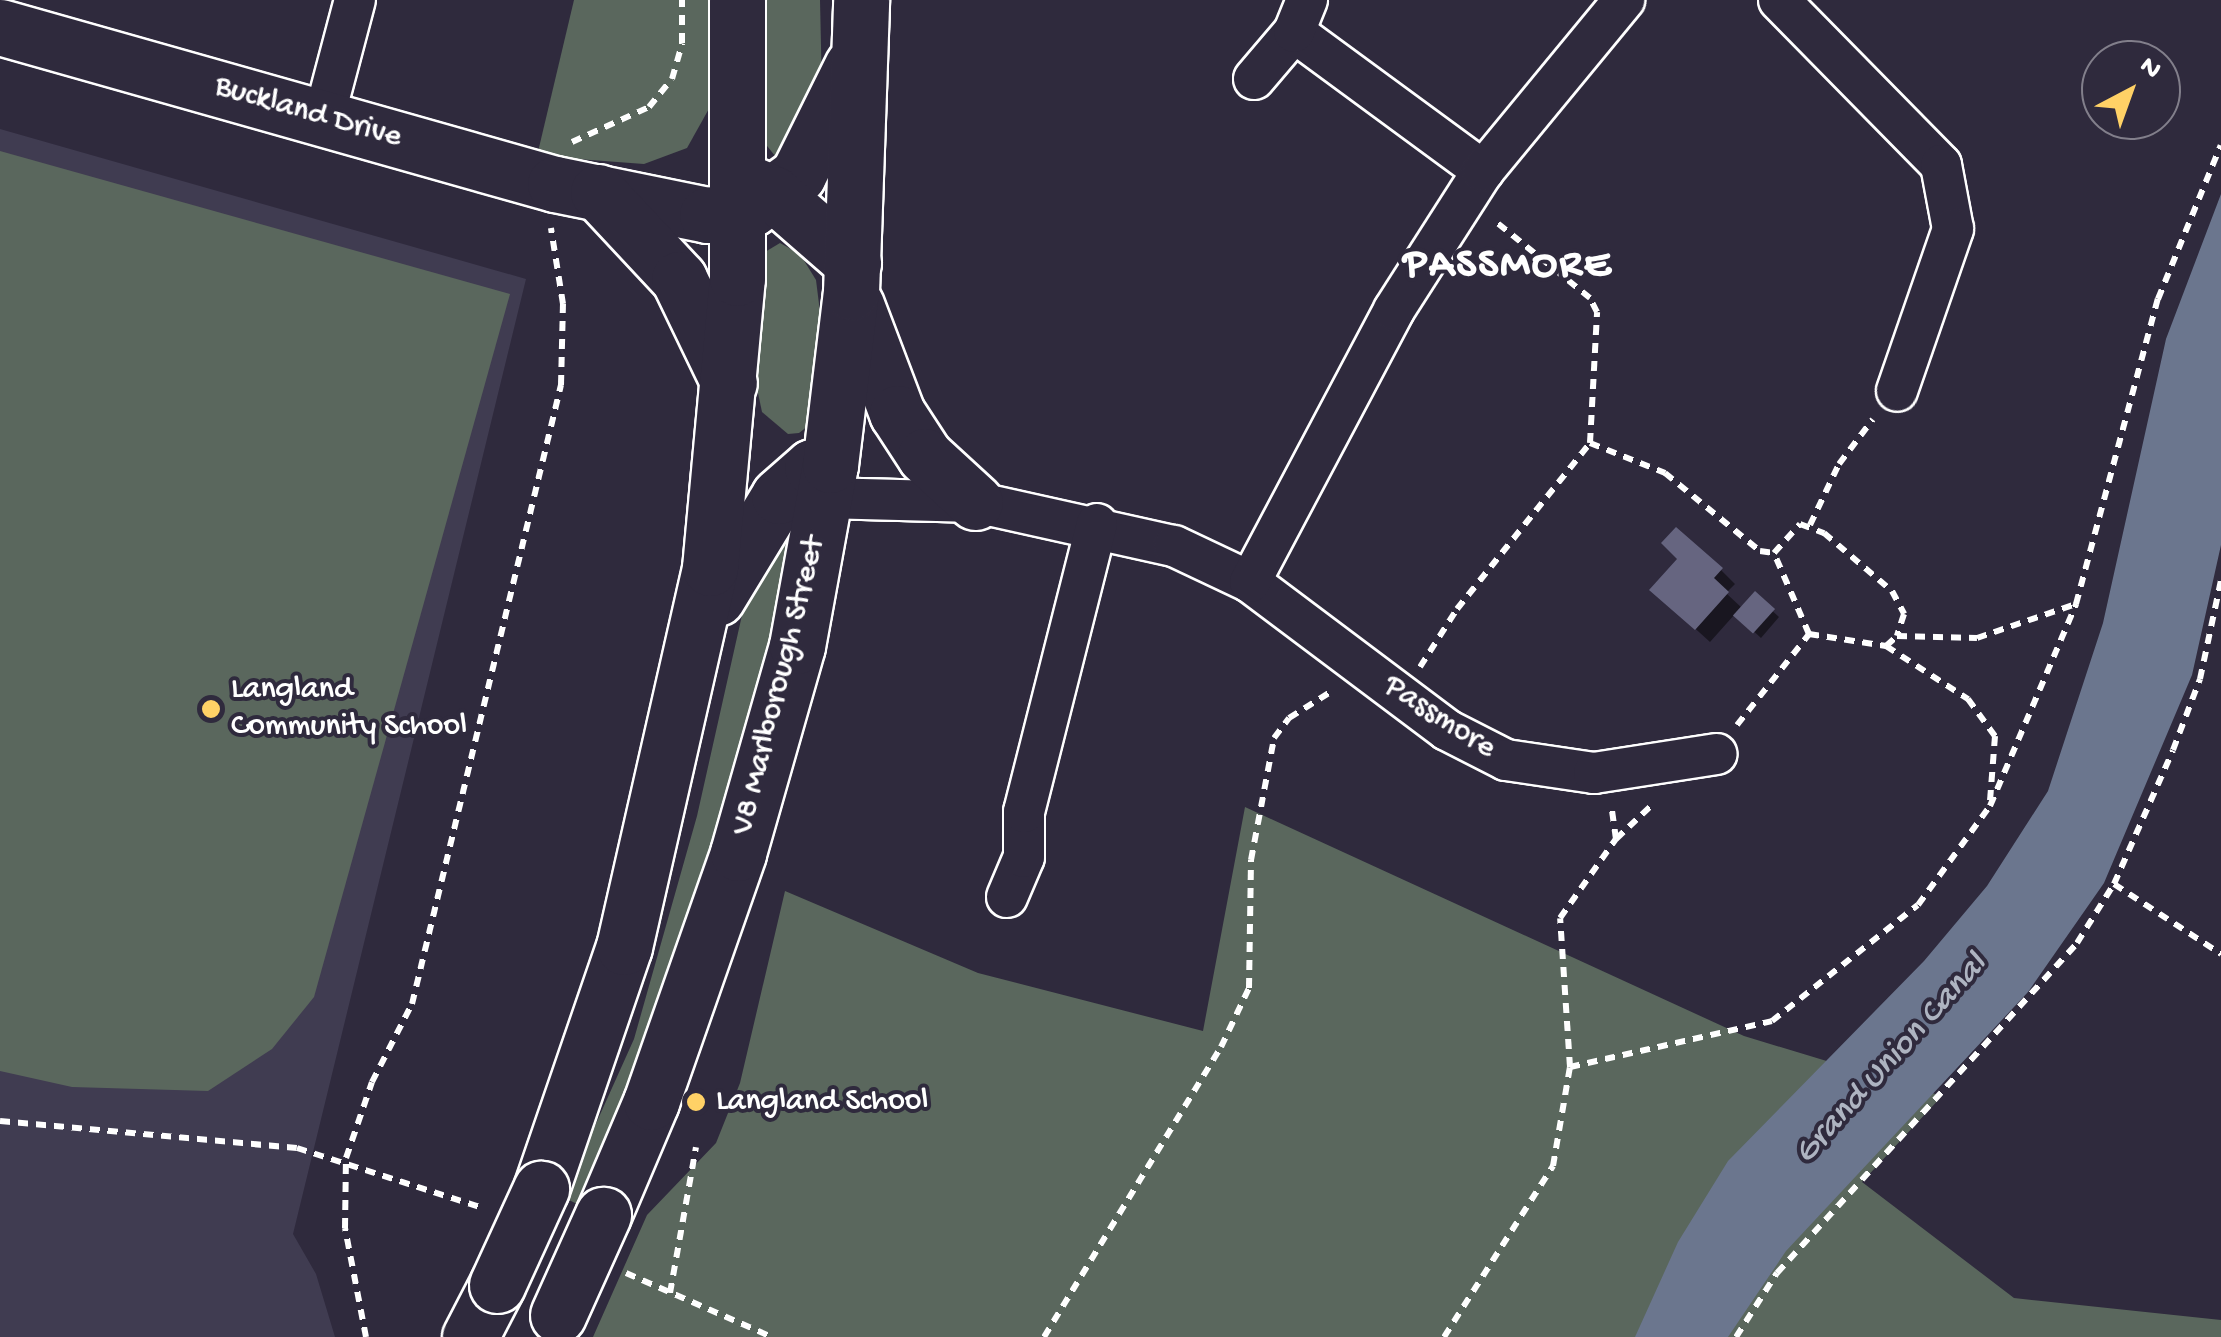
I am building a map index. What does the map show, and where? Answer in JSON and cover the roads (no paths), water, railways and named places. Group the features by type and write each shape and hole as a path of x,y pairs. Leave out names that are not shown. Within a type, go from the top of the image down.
{"street":[{"path":"324,117 355,0"},
{"path":"470,1337 541,1189 624,947 698,635 730,394 750,195 737,0"},
{"path":"1250,582 1394,310 1474,185 1624,0"},
{"path":"1779,0 1941,166 1953,229 1897,392"},
{"path":"1254,78 1301,16 1474,185"},
{"path":"750,195 798,175 861,23"},
{"name":"V8 Marlborough Street","path":"552,1326 651,1102 738,853 797,646 815,482 852,278 861,23"},
{"name":"Buckland Drive","path":"0,27 590,190 750,195"},
{"path":"590,190 679,279 730,394 815,482 759,523 698,635"},
{"path":"750,195 852,278 897,413 961,500"},
{"name":"Passmore","path":"815,482 961,500 1097,524 1174,546 1250,582 1400,696 1506,760 1594,773 1718,754"},
{"path":"1007,897 1024,857 1024,812 1097,524"}],"water":[{"name":"Grand Union Canal","path":"2221,194 2221,545 2192,675 2104,883 2028,992 1786,1251 1728,1337 1635,1337 1678,1242 1728,1161 1924,961 1987,886 2048,791 2103,623 2166,339"}],"place":[{"name":"Langland Community School","path":"211,709"},
{"name":"Langland School","path":"696,1102"}],"district":[{"name":"PASSMORE","path":"1508,267"}]}
